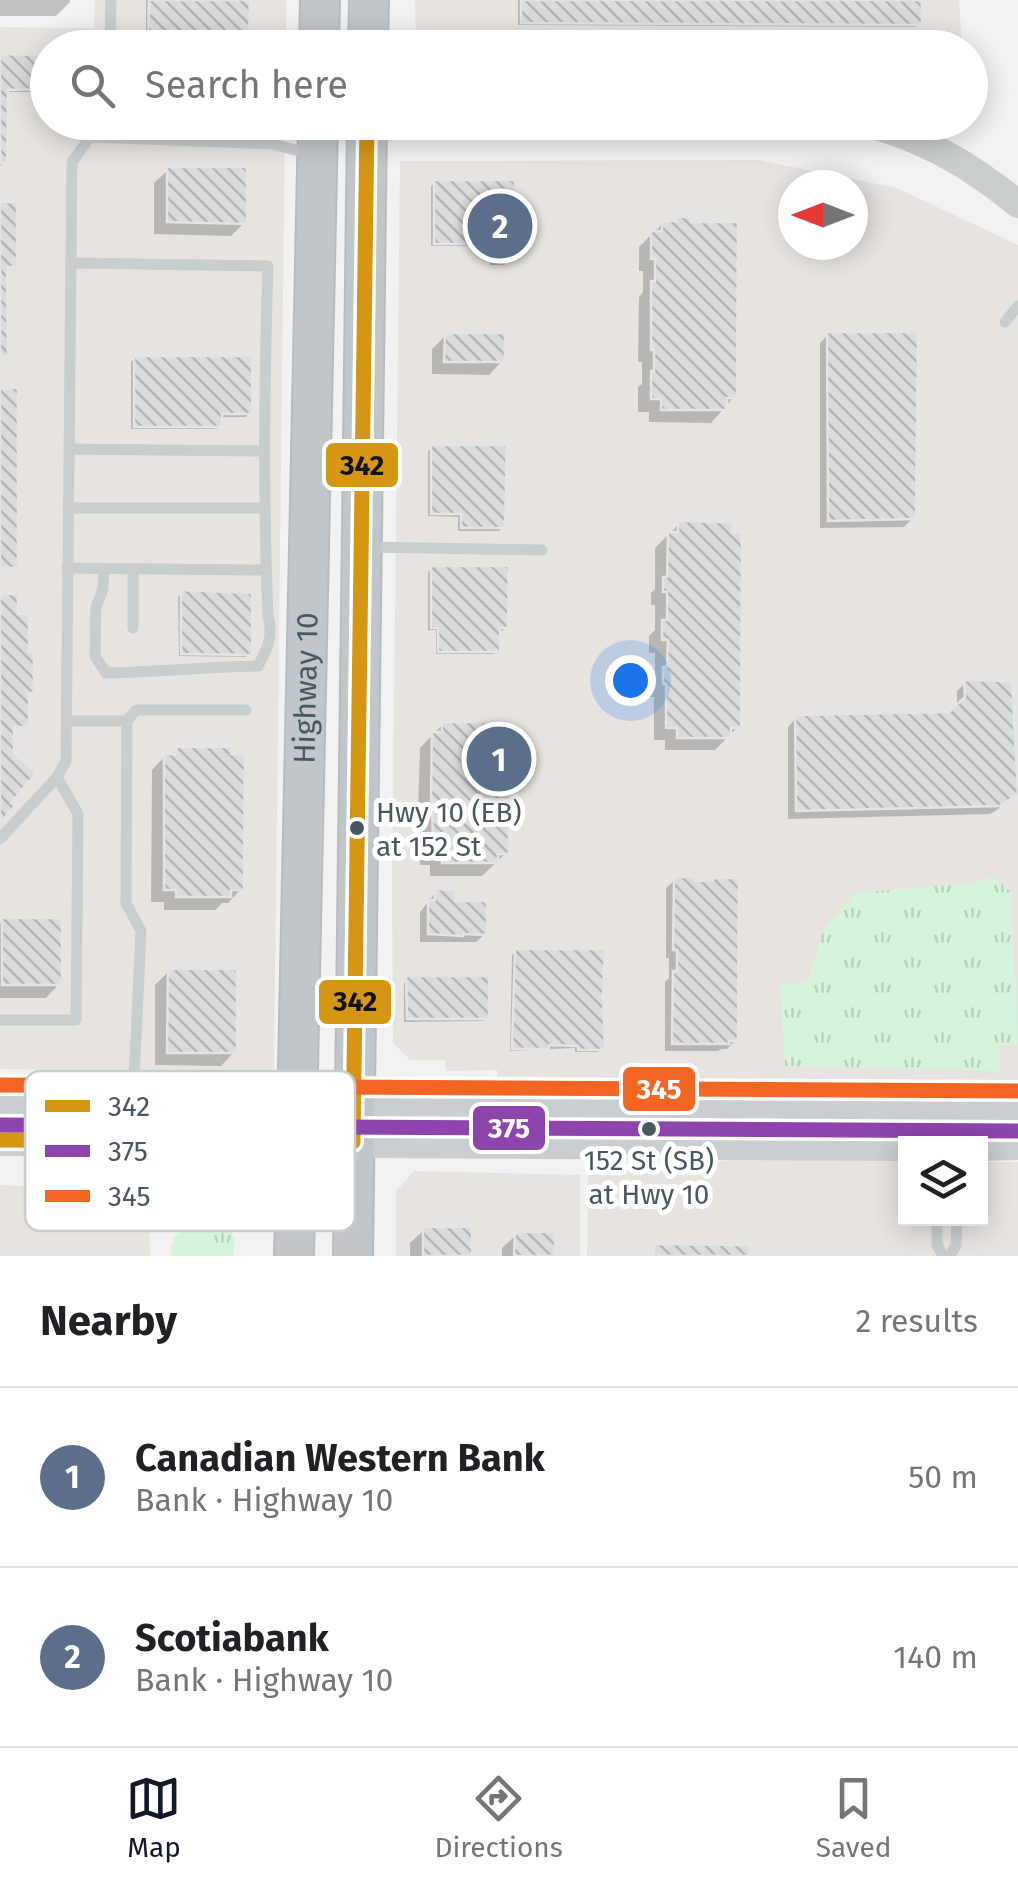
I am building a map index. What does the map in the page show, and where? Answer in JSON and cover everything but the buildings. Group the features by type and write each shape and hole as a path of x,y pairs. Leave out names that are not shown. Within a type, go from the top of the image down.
{"highway":[{"path":"319,30 320,0"},
{"path":"368,30 369,0"},
{"name":"Highway 10","path":"298,1071 318,140"},
{"path":"345,140 366,183"},
{"name":"Highway 10","path":"355,1071 367,140"},
{"name":"Highway 10","path":"294,1256 295,1231"},
{"name":"Highway 10","path":"353,1231 353,1256"}],"main road":[{"path":"0,1105 25,1105"},
{"path":"355,1124 1018,1111"},
{"path":"355,1124 898,1145"},
{"path":"0,1140 25,1139"},
{"path":"988,1145 1018,1144"}],"street":[{"path":"918,140 958,160 1018,204"}],"lane":[{"path":"111,30 112,0"},
{"path":"0,839 56,777 66,760 72,162 89,140"},
{"path":"169,140 273,144 309,140"},
{"path":"70,263 268,266 264,508 269,647 258,666 106,672 96,656 96,607 103,590 104,568"},
{"path":"1005,322 1018,306"},
{"path":"69,449 264,451"},
{"path":"68,508 264,508"},
{"path":"363,547 542,550"},
{"path":"67,568 266,570"},
{"path":"134,568 134,628"},
{"path":"135,1071 141,930 126,903 127,720 136,710 246,710"},
{"path":"67,721 127,720"},
{"path":"0,1020 76,1020 78,814 56,777"},
{"path":"937,1226 937,1245 947,1256 956,1245 956,1226"}],"shaded area":[{"path":"95,0 286,0 286,30 30,30 30,140 285,140 274,1071 0,1069 0,27 94,28"},
{"path":"415,0 959,0 961,30 416,30"},
{"path":"758,160 808,170 778,170 778,260 868,260 868,182 897,188 1018,245 1018,1093 498,1079 497,1070 446,1071 445,1060 410,1060 393,1043 400,161"},
{"path":"736,1159 898,1161 898,1226 988,1226 988,1162 1018,1162 1018,1256 587,1256 588,1169 646,1170"},
{"path":"414,1171 580,1175 580,1256 396,1256 396,1191"},
{"path":"0,1185 25,1186 25,1231 149,1231 150,1256 0,1256"}],"green space":[{"path":"994,877 1011,892 1018,1044 1000,1045 1000,1071 785,1066 780,985 807,982 824,929 855,893 972,883"},
{"path":"181,1231 231,1231 233,1256 171,1256"}],"transit line":[{"name":"342","path":"354,1071 367,140"},
{"name":"345","path":"0,1085 25,1085"},
{"name":"345","path":"355,1087 1018,1091"},
{"name":"375","path":"0,1125 25,1125"},
{"name":"375","path":"355,1127 1018,1131"},
{"name":"342","path":"0,1140 25,1140"}],"place":[{"name":"Scotiabank","path":"500,226"},
{"name":"Canadian Western Bank","path":"499,759"},
{"name":"Hwy 10 (EB) at 152 St","path":"357,828"},
{"name":"152 St (SB) at Hwy 10","path":"649,1129"}]}
